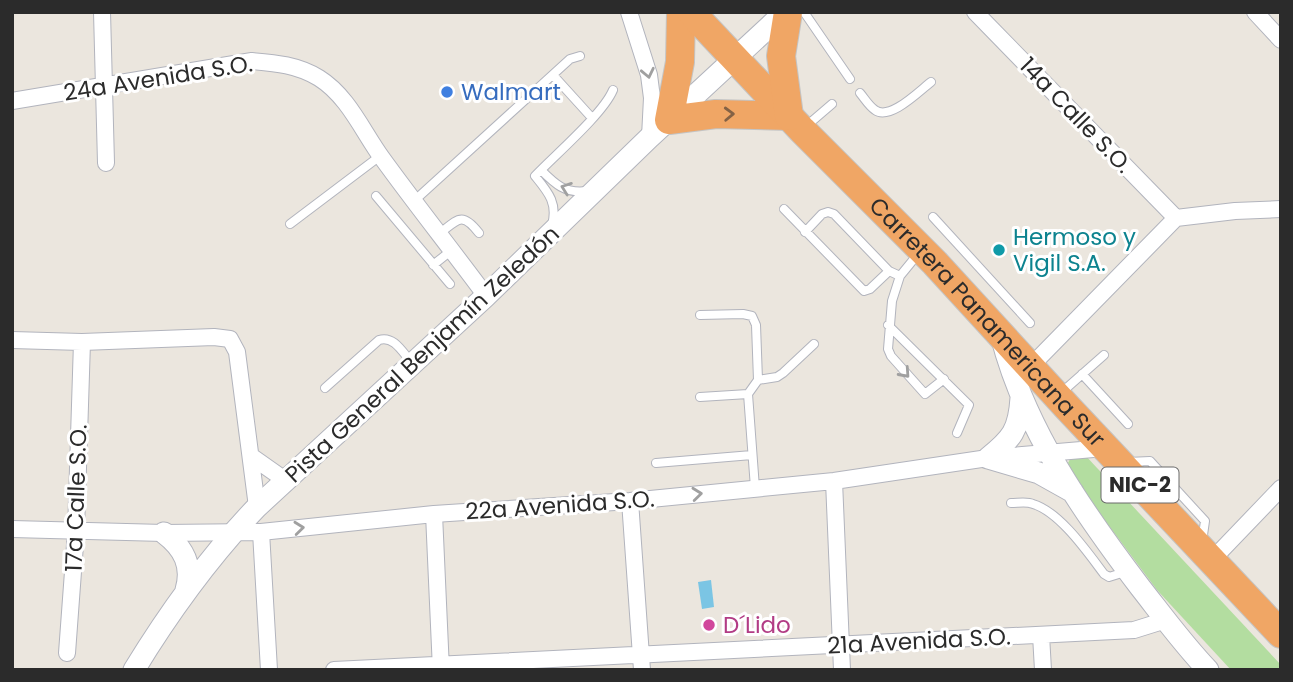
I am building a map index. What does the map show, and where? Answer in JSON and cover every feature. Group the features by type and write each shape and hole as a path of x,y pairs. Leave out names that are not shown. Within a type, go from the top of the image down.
{"highway":[{"path":"681,12 680,62 660,129 728,114 795,123 782,56 786,12"},
{"name":"Carretera Panamericana Sur","path":"691,12 795,123 922,249 981,299 1001,335 1281,635"}],"main road":[{"name":"Pista General Benjamín Zeledón","path":"135,670 186,590 231,533 786,12"},
{"path":"1001,335 1021,398 1075,494 1128,570 1208,670"},
{"path":"988,458 1007,443 1015,430 1020,417 1021,398"},
{"path":"1052,453 1051,429 1062,402"},
{"path":"988,458 1039,473 1075,494"},
{"path":"164,533 178,545 186,558 189,573 186,590"}],"street":[{"path":"102,12 106,163"},
{"path":"629,12 649,75 660,129"},
{"name":"14a Calle S.O.","path":"975,12 1176,218"},
{"path":"1255,12 1281,40"},
{"name":"24a Avenida S.O.","path":"12,101 252,61 302,68 340,95 380,156 486,296"},
{"path":"1030,367 1176,218 1281,209"},
{"path":"12,340 82,342 214,337 230,339 237,352 257,507"},
{"name":"17a Calle S.O.","path":"67,653 76,531 82,342"},
{"name":"22a Avenida S.O.","path":"12,529 164,533 261,532 434,514 630,501 834,481 988,458 1052,453 1112,455"},
{"path":"251,456 285,480"},
{"path":"834,481 842,670"},
{"path":"1206,554 1281,488"},
{"path":"630,501 642,663"},
{"path":"434,514 441,667"},
{"path":"261,532 269,670"},
{"name":"21a Avenida S.O.","path":"334,670 642,663 841,644 1134,630 1166,620"},
{"path":"1041,635 1043,670"}],"lane":[{"path":"804,12 850,79"},
{"path":"414,201 570,59 580,56"},
{"path":"553,75 592,118"},
{"path":"860,93 873,110 882,114 892,112 931,82"},
{"path":"538,173 592,118 613,90"},
{"path":"795,123 832,104"},
{"path":"290,224 380,156"},
{"path":"538,173 570,192 597,190"},
{"path":"538,173 553,202 555,212 548,237"},
{"path":"376,196 450,284"},
{"path":"783,209 864,291 870,289 889,271"},
{"path":"805,232 822,214 834,214 889,271 900,276"},
{"path":"933,217 1030,323"},
{"path":"439,234 464,218 470,221 479,233"},
{"path":"922,249 900,276 892,302 887,341 891,356 925,394 944,379"},
{"path":"433,264 452,250"},
{"path":"981,299 995,285"},
{"path":"700,316 743,314 752,316 756,325 758,380 748,394 755,488"},
{"path":"888,325 969,405 957,433"},
{"path":"325,388 379,340 385,338 392,340 412,363"},
{"path":"758,380 777,377 814,344"},
{"path":"1062,402 1082,374 1104,355"},
{"path":"1082,374 1128,424"},
{"path":"700,397 748,394"},
{"path":"656,463 752,455"},
{"path":"1011,503 1034,504 1075,534 1104,575 1117,576 1128,570"},
{"path":"1075,534 1094,524"}],"green space":[{"path":"1084,454 1281,665 1281,670 1231,670 1157,590 1079,486 1068,463 1072,455"}],"water":[{"path":"711,580 714,607 702,609 698,582"}],"place":[{"name":"Walmart","path":"447,92"},
{"name":"Hermoso y Vigil S.A.","path":"999,250"},
{"name":"D´Lido","path":"709,625"}]}
